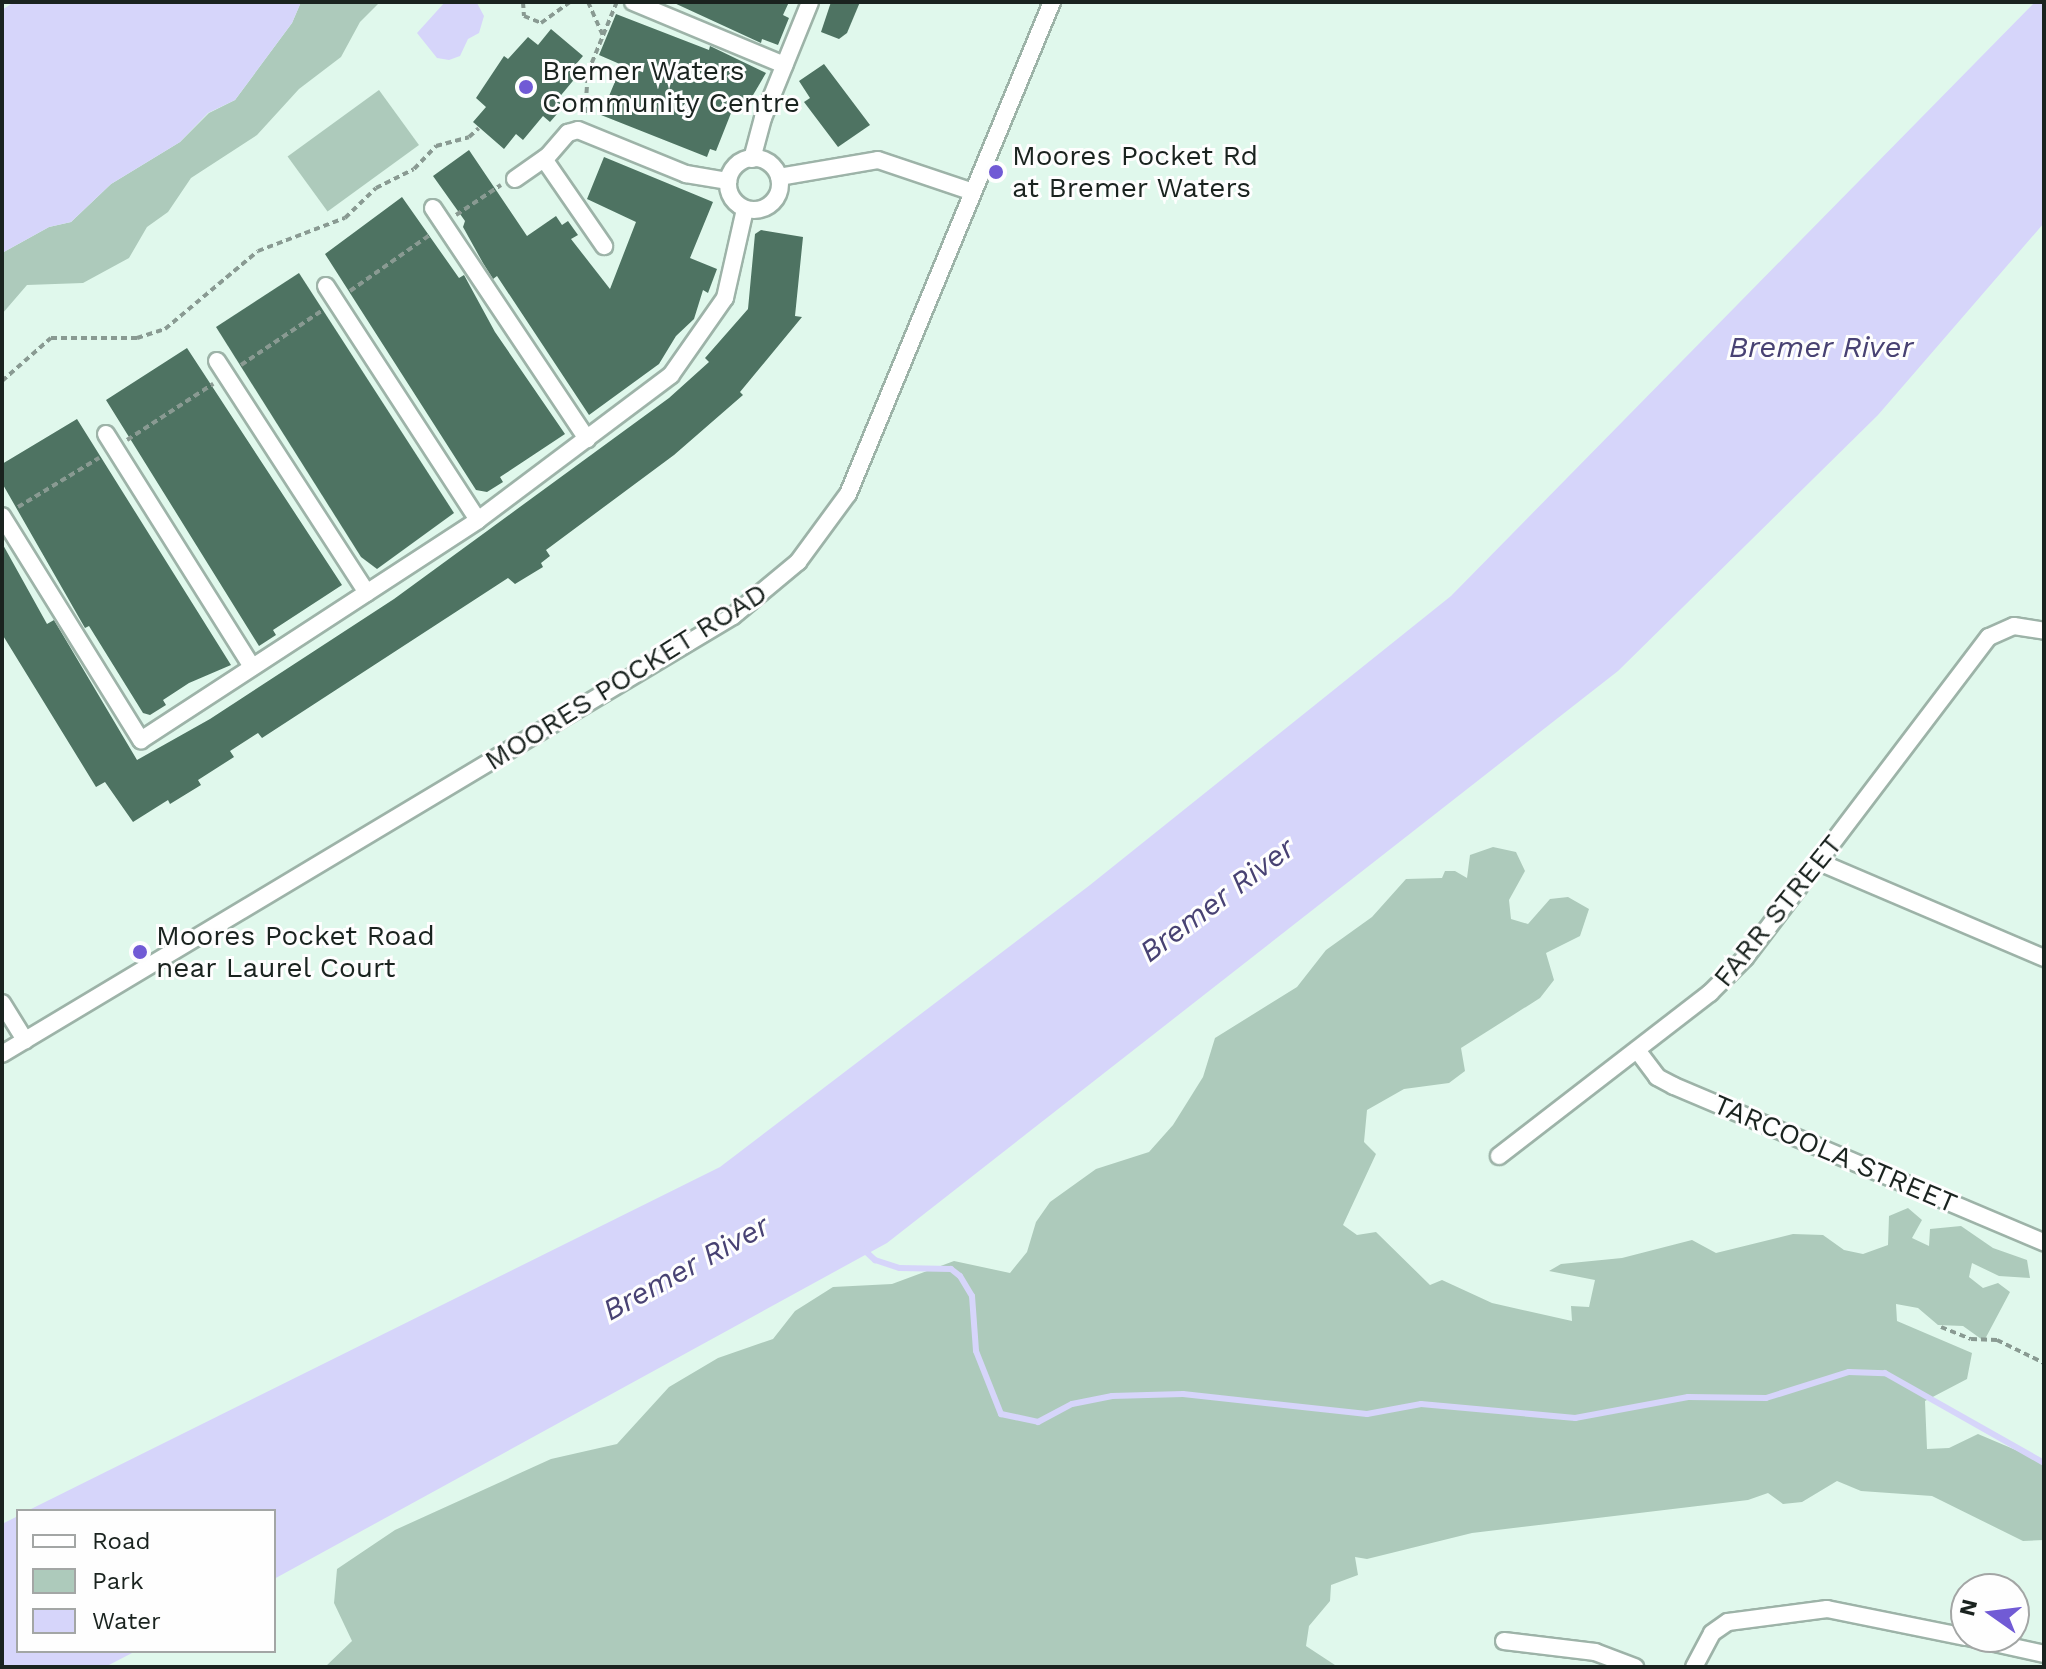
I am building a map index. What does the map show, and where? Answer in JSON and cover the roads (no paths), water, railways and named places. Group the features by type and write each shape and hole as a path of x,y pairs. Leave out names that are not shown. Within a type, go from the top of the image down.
{"street":[{"path":"633,2 784,65"},
{"path":"752,159 784,65 810,2"},
{"name":"MOORES POCKET ROAD","path":"2,1054 768,591 825,531 848,494 1052,2"},
{"path":"515,179 544,159 568,133 582,131 686,174 728,181"},
{"path":"544,159 604,246"},
{"path":"745,209 730,195 728,181 738,163 752,159 769,163 779,177"},
{"path":"779,177 826,173 873,159 910,167 973,192"},
{"path":"745,209 771,203 779,177"},
{"path":"433,208 587,439"},
{"path":"8,512 141,740 478,520 671,375 710,325 732,278 745,209"},
{"path":"326,286 478,520"},
{"path":"222,368 367,593"},
{"path":"111,441 252,667"},
{"name":"FARR STREET","path":"1499,1156 1637,1050 1745,958 1989,637 2014,626 2044,631"},
{"path":"1819,862 2044,958"},
{"path":"2,1003 25,1040"},
{"name":"TARCOOLA STREET","path":"1637,1050 1657,1077 1674,1086 2044,1242"},
{"path":"1694,1667 1712,1633 1728,1622 1827,1609 1950,1634"},
{"path":"1504,1641 1595,1652 1635,1667"}],"water":[{"path":"14,2 301,2 292,23 235,100 208,113 180,142 111,184 71,222 49,227 2,253 2,10"},
{"path":"445,2 477,3 484,16 479,33 468,39 460,56 449,60 437,58 417,33"},
{"name":"Bremer River","path":"2035,2 2044,2 2044,223 1878,415 1618,671 887,1243 276,1578 276,1509 31,1509 720,1167 1090,885 1451,596"},
{"path":"16,1517 16,1653 132,1653 105,1667 2,1667 2,1524"}],"waterway":[{"path":"862,1248 875,1260 900,1268 951,1269 960,1276 972,1296 976,1351 1001,1414 1038,1422 1072,1404 1112,1396 1183,1394 1367,1414 1421,1404 1575,1418 1688,1397 1766,1398 1849,1372 1885,1373 2044,1463"}],"place":[{"name":"Bremer Waters Community Centre","path":"526,87"},
{"name":"Moores Pocket Rd at Bremer Waters","path":"996,172"},
{"name":"Moores Pocket Road near Laurel Court","path":"140,952"}]}
